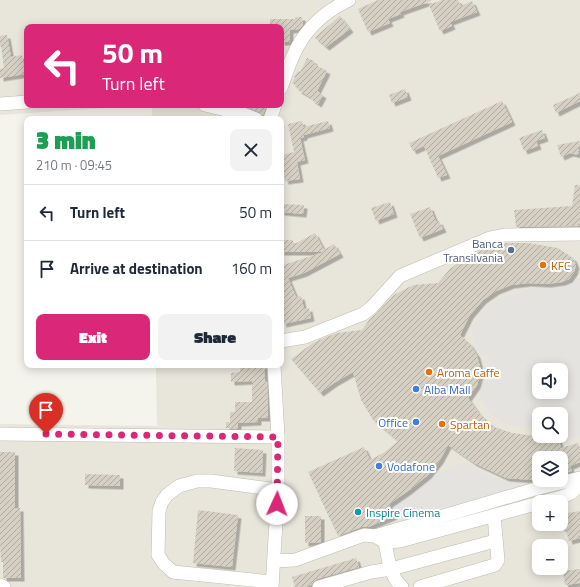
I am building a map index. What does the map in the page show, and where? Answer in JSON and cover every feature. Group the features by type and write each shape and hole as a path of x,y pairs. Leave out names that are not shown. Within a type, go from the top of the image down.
{"street":[{"path":"284,80 293,55 306,34 327,12 349,0"},
{"path":"0,104 24,102"},
{"path":"218,108 248,116"},
{"path":"284,340 306,336 363,314 372,308 400,276 490,238 505,235 580,234"},
{"path":"274,368 278,437 278,490 272,584 173,572 164,564 158,555 159,511 162,502 167,495 179,486 197,481 210,481 278,490"},
{"path":"0,434 278,437"},
{"path":"380,539 535,489 580,478"},
{"path":"566,495 577,489 580,483"},
{"path":"274,561 295,560 364,535 380,539 400,541 532,505"},
{"path":"420,587 495,565 498,560 494,516"},
{"path":"380,539 391,569 402,587"},
{"path":"319,587 495,540"},
{"path":"0,585 4,587"}],"shaded area":[{"path":"0,0 580,0 580,587 0,587 0,424 157,426 156,368 284,368 284,116 152,116 152,108 284,108 284,24 24,24 24,108 104,108 0,115"},
{"path":"580,277 580,436 568,440 568,407 532,407 531,428 507,424 491,415 479,395 483,379 490,379 488,356 479,355 471,328 486,308 497,300 524,290 568,284"},
{"path":"465,463 486,474 509,482 532,485 401,528 393,503 432,475"}],"building":[{"path":"378,0 431,1 400,12 401,14 388,19 390,23 368,32 358,9"},
{"path":"442,0 458,0 461,6 472,1 477,12 450,22 452,26 440,31 429,5"},
{"path":"340,16 350,29 326,47 315,38"},
{"path":"295,17 302,17 303,25 299,29 290,30 290,42 284,42 284,24 270,24 270,19 295,19"},
{"path":"7,35 11,57 22,55 24,74 0,78 0,69 4,68 1,46 0,47 0,36"},
{"path":"307,58 314,61 314,64 327,71 317,91 323,95 318,104 311,99 312,98 298,90 299,88 292,83 295,78 294,77 298,71 300,72"},
{"path":"405,89 408,97 392,103 389,95"},
{"path":"580,93 580,101 556,113 553,105"},
{"path":"502,101 512,122 438,156 447,175 438,178 424,146 413,151 409,143"},
{"path":"248,108 266,108 263,115"},
{"path":"302,121 303,127 328,121 330,128 304,135 304,137 300,138 305,160 297,162 300,179 285,181 284,154 294,152 288,124"},
{"path":"542,130 545,138 536,141 538,146 524,151 519,138"},
{"path":"580,141 578,155 570,153 561,157 557,145"},
{"path":"575,185 580,185 580,226 516,227 514,210 572,206"},
{"path":"390,202 394,214 376,221 371,208"},
{"path":"284,204 304,205 303,214 284,212"},
{"path":"430,207 436,222 439,221 443,229 420,238 410,214"},
{"path":"315,233 324,250 334,244 340,254 304,273 288,278 296,297 301,296 304,309 309,308 311,318 284,324 284,265 324,252 284,252 284,240 293,240 293,245"},
{"name":"Alba Mall","path":"506,243 528,243 558,248 573,258 576,265 574,272 569,279 562,282 511,285 496,291 483,300 470,315 460,335 470,344 477,355 481,371 477,385 468,398 478,412 494,427 512,433 532,436 532,443 560,443 561,448 578,443 580,449 580,462 570,466 572,471 568,472 568,451 532,451 532,480 506,478 474,463 448,445 440,460 428,475 389,504 394,516 368,527 361,527 338,536 308,472 364,447 370,460 385,452 398,441 373,420 361,400 353,372 320,393 291,359 313,343 326,337 337,333 362,330 369,320 394,295 413,285 438,283 450,269 466,257 492,246"},
{"path":"240,368 264,368 265,381 267,381 268,418 258,418 258,422 238,423 238,429 226,428 226,422 230,422 230,412 235,412 235,402 252,402 252,381 231,382 231,373 240,372"},
{"path":"235,448 263,450 262,473 234,471"},
{"path":"0,452 15,452 15,508 20,508 21,578 3,578 3,562 1,562 0,544"},
{"path":"85,474 120,475 120,486 85,485"},
{"path":"198,510 238,515 232,567 193,563"},
{"path":"580,511 580,538 569,541 566,531 568,531 568,513"},
{"path":"305,516 321,516 321,542 305,543"},
{"path":"356,558 359,567 317,579 311,585 306,587 295,587 292,577"},
{"path":"580,569 580,583 565,585 564,575 568,575 568,570"}],"place":[{"name":"Banca Transilvania","path":"511,250"},
{"name":"KFC","path":"543,265"},
{"name":"Aroma Caffe","path":"429,372"},
{"name":"Alba Mall","path":"416,389"},
{"name":"Office","path":"416,422"},
{"name":"Spartan","path":"442,424"},
{"name":"Vodafone","path":"379,466"},
{"name":"Inspire Cinema","path":"358,512"}],"route":[{"path":"46,434 278,437 277,504"}]}
